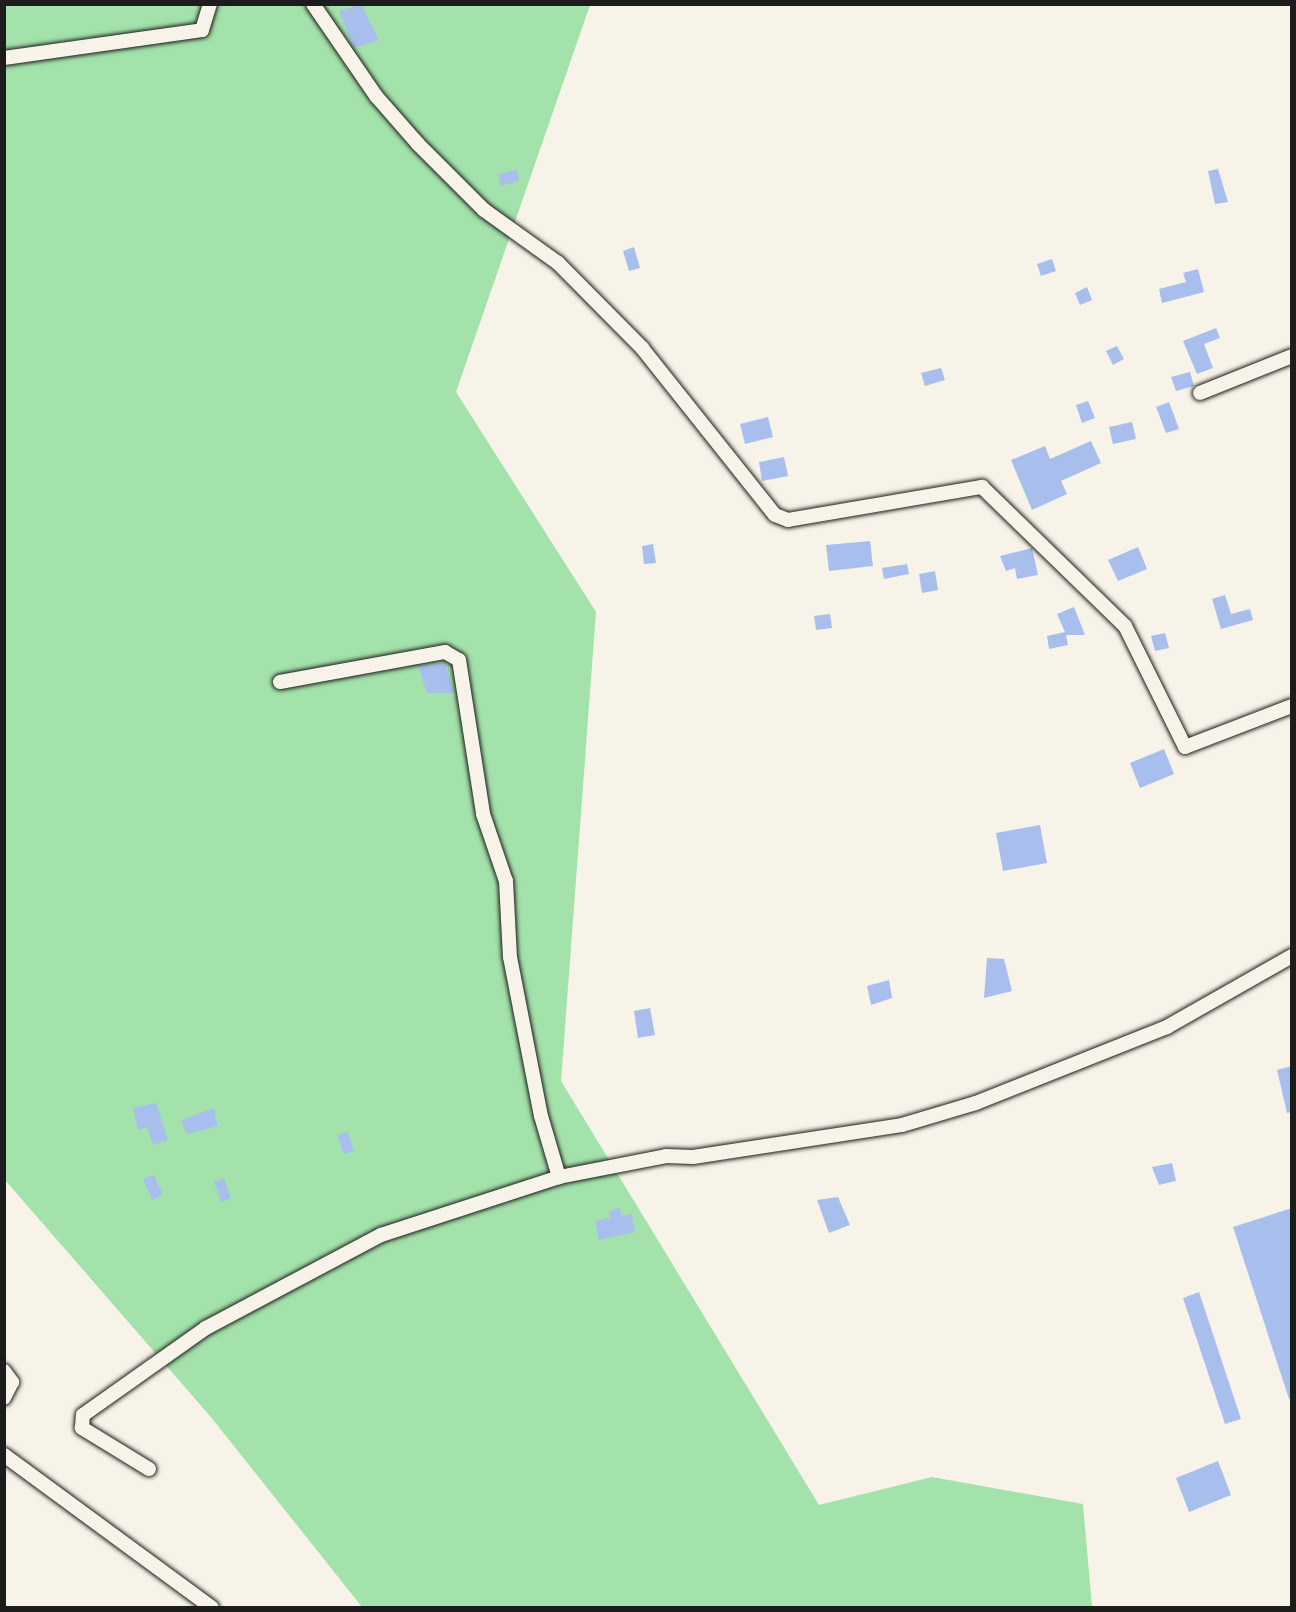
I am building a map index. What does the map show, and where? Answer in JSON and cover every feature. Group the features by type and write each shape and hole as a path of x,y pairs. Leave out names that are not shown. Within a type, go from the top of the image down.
{"street":[{"path":"4,58 202,30 210,4"},
{"path":"312,4 376,96 418,144 484,210 558,263 642,348 775,515 788,520 982,487 1125,626 1185,747 1292,706"},
{"path":"1200,393 1292,356"},
{"path":"280,682 445,652 459,660 483,814 506,880 510,957 541,1116 559,1177"},
{"path":"149,1469 80,1424 82,1415 133,1375 268,1292 381,1235 559,1177 666,1156 709,1155 902,1125 976,1103 1167,1027 1292,956"},
{"path":"4,1371 12,1383 5,1398"},
{"path":"4,1455 212,1608"}],"green space":[{"path":"4,5 590,5 456,392 596,612 561,1081 819,1505 932,1477 1083,1504 1092,1607 362,1607 210,1416 5,1180"}],"building":[{"path":"361,4 379,40 354,48 339,11"},
{"path":"1218,169 1228,202 1215,204 1208,171"},
{"path":"517,170 519,181 500,186 498,174"},
{"path":"634,247 640,268 629,271 623,251"},
{"path":"1052,259 1056,271 1041,276 1037,264"},
{"path":"1198,269 1204,292 1162,303 1159,289 1186,282 1183,273"},
{"path":"1087,287 1092,300 1080,305 1075,293"},
{"path":"1216,328 1220,338 1204,344 1213,368 1197,374 1183,341"},
{"path":"1117,346 1124,359 1113,365 1106,351"},
{"path":"941,368 945,380 925,386 921,373"},
{"path":"1190,372 1194,386 1176,391 1171,377"},
{"path":"1088,401 1095,418 1082,423 1076,405"},
{"path":"1169,402 1179,429 1166,433 1156,407"},
{"path":"768,417 773,437 745,444 740,424"},
{"path":"1132,422 1136,439 1113,444 1109,427"},
{"path":"1091,441 1101,463 1061,481 1067,494 1032,510 1011,460 1045,446 1050,459"},
{"path":"784,457 788,476 762,481 759,462"},
{"path":"870,541 873,566 829,571 826,545"},
{"path":"653,544 656,563 644,564 642,546"},
{"path":"1138,547 1147,569 1118,581 1108,560"},
{"path":"1032,548 1038,575 1017,579 1015,568 1006,571 1000,556"},
{"path":"907,564 909,574 884,579 882,568"},
{"path":"935,571 938,590 922,593 919,574"},
{"path":"1225,595 1231,614 1250,609 1253,620 1221,629 1212,599"},
{"path":"1074,607 1085,635 1066,635 1068,645 1049,649 1047,636 1065,632 1057,614"},
{"path":"830,614 832,628 816,630 814,616"},
{"path":"1165,633 1169,648 1155,651 1151,636"},
{"path":"445,663 454,693 427,693 418,666"},
{"path":"1164,749 1174,774 1140,788 1130,763"},
{"path":"1040,825 1047,863 1003,871 996,833"},
{"path":"987,958 1004,959 1012,991 984,998"},
{"path":"889,980 892,998 871,1005 867,986"},
{"path":"650,1008 655,1035 638,1038 634,1011"},
{"path":"1292,1066 1292,1112 1287,1113 1277,1070"},
{"path":"156,1103 168,1140 153,1145 147,1127 138,1130 133,1108"},
{"path":"214,1108 218,1126 187,1134 181,1120"},
{"path":"348,1132 354,1151 344,1154 337,1135"},
{"path":"1172,1163 1176,1181 1159,1185 1152,1167"},
{"path":"154,1175 163,1195 152,1200 143,1179"},
{"path":"224,1178 231,1198 221,1202 214,1182"},
{"path":"838,1197 850,1225 829,1233 817,1200"},
{"path":"620,1208 622,1216 632,1214 635,1232 599,1240 595,1221 610,1218 609,1211"},
{"path":"1292,1208 1292,1399 1289,1399 1233,1227"},
{"path":"1199,1292 1241,1419 1225,1424 1183,1298"},
{"path":"1218,1461 1231,1495 1189,1512 1176,1478"}]}
